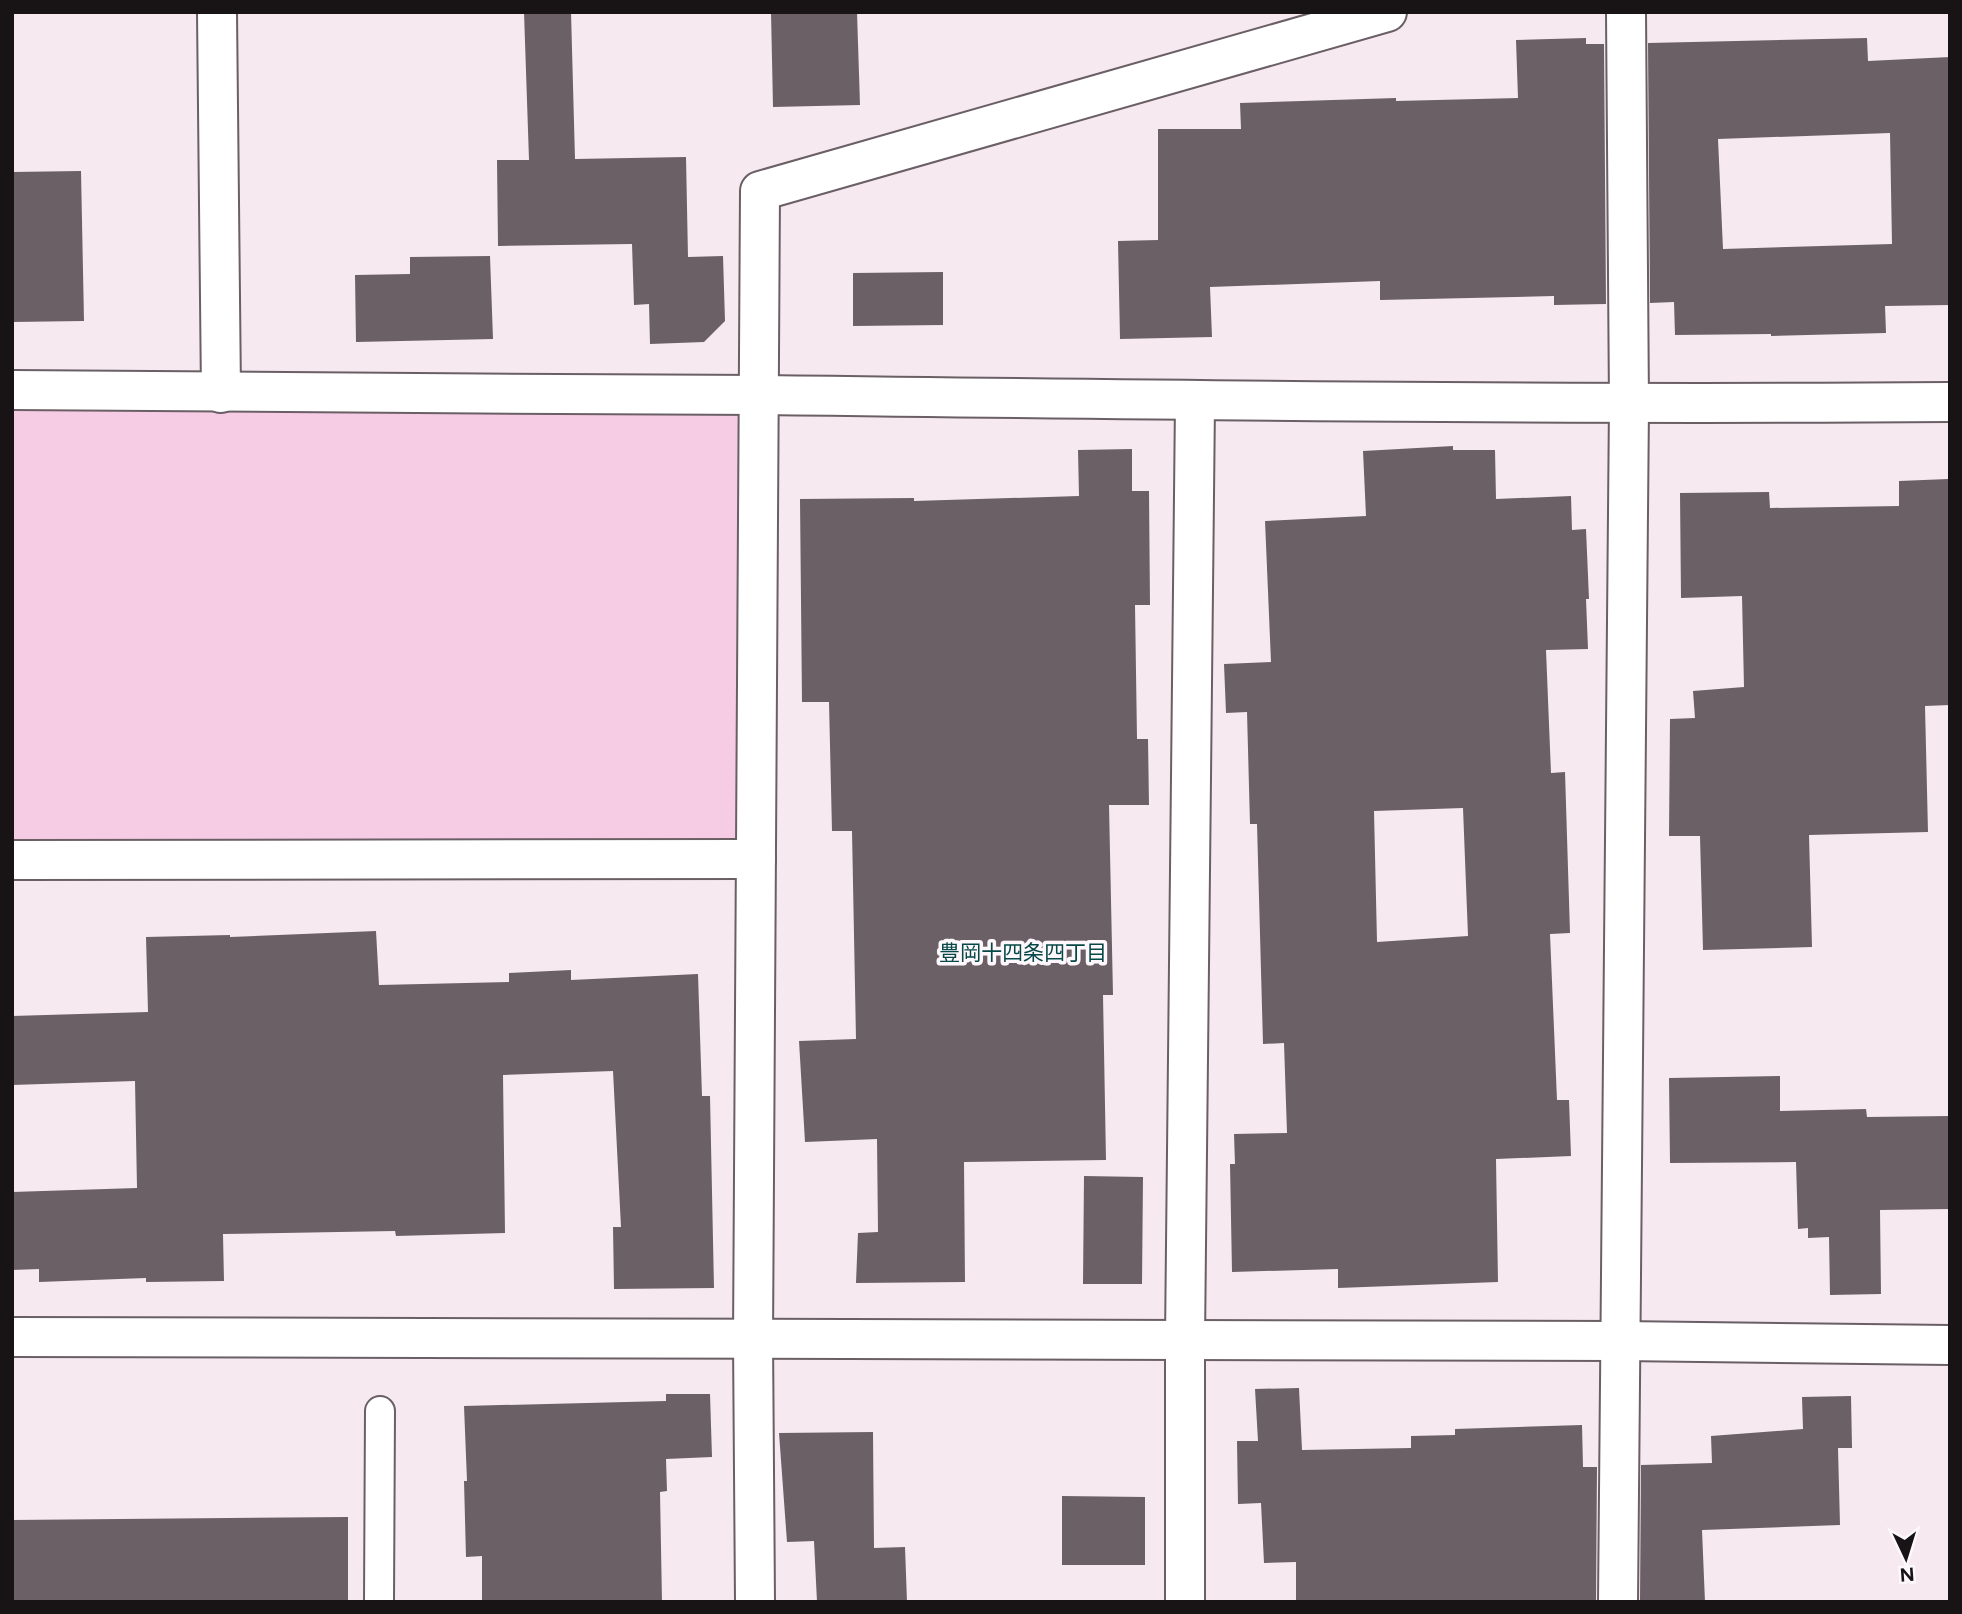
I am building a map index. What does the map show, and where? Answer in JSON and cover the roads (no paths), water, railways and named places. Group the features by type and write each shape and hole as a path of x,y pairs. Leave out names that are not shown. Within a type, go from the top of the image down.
{"street":[{"path":"217,12 221,393"},
{"path":"755,1602 753,1339 760,191 1387,12"},
{"path":"1618,1602 1629,404 1626,12"},
{"path":"12,390 759,395 1195,402 1950,402"},
{"path":"1185,1602 1185,1339 1195,402"},
{"path":"12,860 756,859"},
{"path":"12,1337 1185,1339 1950,1345"}],"lane":[{"path":"379,1602 380,1411"}],"district":[{"name":"豊岡十四条四丁目","path":"1023,952"}]}
